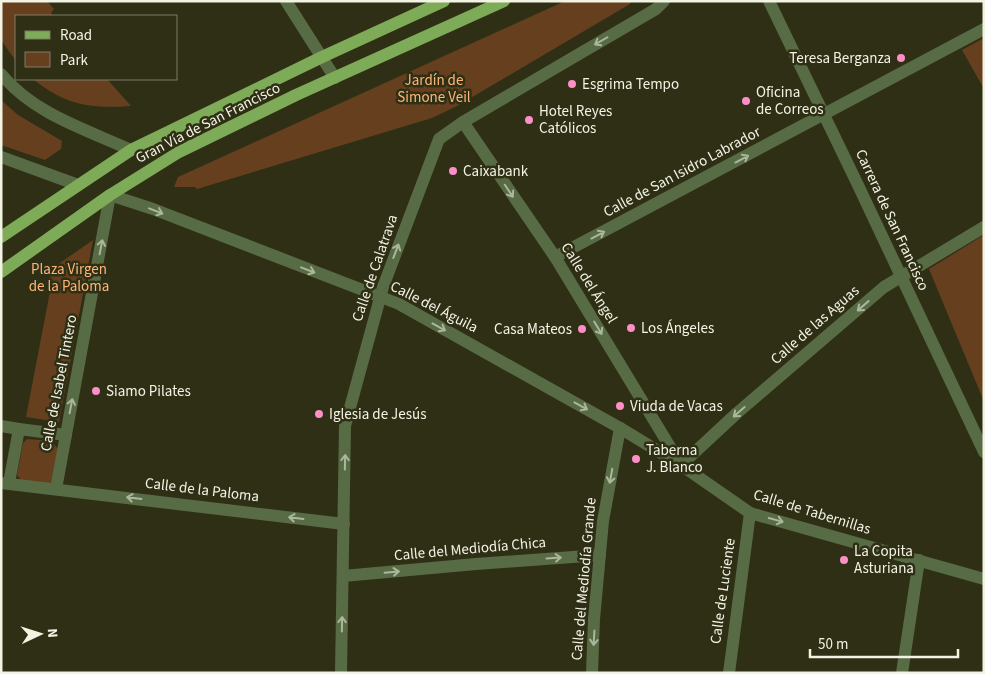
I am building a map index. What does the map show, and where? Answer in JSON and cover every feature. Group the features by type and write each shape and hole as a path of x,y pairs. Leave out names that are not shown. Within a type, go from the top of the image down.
{"main road":[{"name":"Gran Vía de San Francisco","path":"1,237 130,150 322,57 444,1"},
{"name":"Gran Vía de San Francisco","path":"1,272 110,195 179,152 296,95 504,1"}],"street":[{"path":"286,1 335,78"},
{"name":"Carrera de San Francisco","path":"769,1 984,452"},
{"name":"Calle de Calatrava","path":"341,673 345,426 380,297 438,140 463,122 656,9 663,2"},
{"name":"Calle de San Isidro Labrador","path":"555,257 984,29"},
{"path":"1,74 35,105 54,116 130,150"},
{"name":"Calle del Ángel","path":"463,122 555,257 681,465"},
{"path":"1,157 78,185"},
{"name":"Calle del Águila","path":"110,195 153,209 399,304 620,428"},
{"name":"Calle de Isabel Tintero","path":"56,489 110,195"},
{"name":"Calle de las Aguas","path":"681,465 737,413 884,287 984,227"},
{"path":"1,426 66,435"},
{"name":"Calle de Tabernillas","path":"620,428 681,465 750,513 984,579"},
{"name":"Calle del Mediodía Grande","path":"592,673 594,619 603,521 620,428"},
{"path":"5,483 19,429"},
{"name":"Calle de la Paloma","path":"5,483 344,524"},
{"name":"Calle de Luciente","path":"729,673 750,513"},
{"name":"Calle del Mediodía Chica","path":"343,576 600,555"},
{"path":"902,673 919,560"}],"green space":[{"path":"1,1 47,1 54,9 51,13 53,15 15,15 15,60 1,40"},
{"name":"Jardín de Simone Veil","path":"565,1 631,1 630,4 457,106 432,118 197,189 195,187 174,187 178,177"},
{"path":"984,38 984,86 983,87 962,50"},
{"path":"34,80 108,80 131,106 91,106 68,100"},
{"path":"1,100 18,115 62,141 61,149 45,160 1,145"},
{"path":"984,235 984,399 983,399 929,269"},
{"name":"Plaza Virgen de la Paloma","path":"93,240 59,422 26,417 52,281 47,272"},
{"path":"27,439 51,441 58,449 53,481 49,484 22,481 17,475 23,443"}],"place":[{"name":"Teresa Berganza","path":"901,58"},
{"name":"Esgrima Tempo","path":"572,84"},
{"name":"Oficina de Correos","path":"746,101"},
{"name":"Hotel Reyes Católicos","path":"529,120"},
{"name":"Caixabank","path":"453,171"},
{"name":"Los Ángeles","path":"631,328"},
{"name":"Casa Mateos","path":"582,329"},
{"name":"Siamo Pilates","path":"96,391"},
{"name":"Viuda de Vacas","path":"620,406"},
{"name":"Iglesia de Jesús","path":"319,414"},
{"name":"Taberna J. Blanco","path":"636,459"},
{"name":"La Copita Asturiana","path":"844,560"}]}
